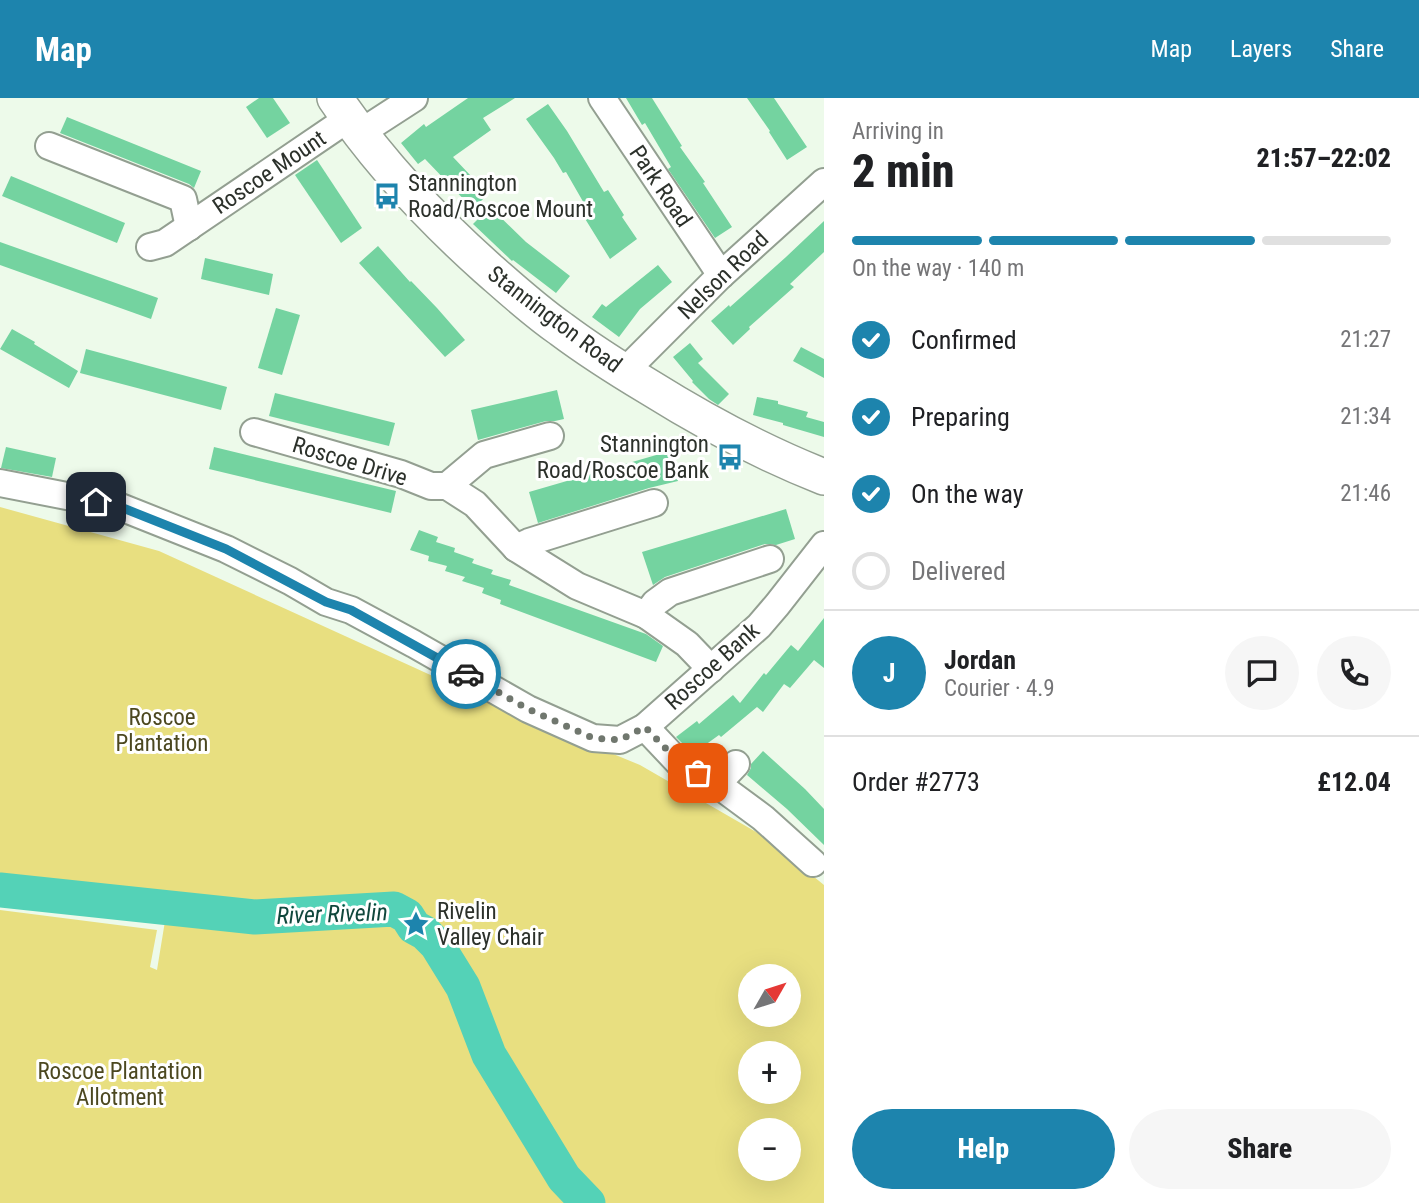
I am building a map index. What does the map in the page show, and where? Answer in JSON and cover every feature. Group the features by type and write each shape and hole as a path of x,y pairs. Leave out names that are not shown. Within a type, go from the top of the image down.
{"main road":[{"name":"Stannington Road","path":"348,116 401,184 463,247 513,292 559,328 697,417 774,456 824,477"}],"street":[{"name":"Roscoe Mount","path":"150,247 164,243 189,227 348,116 414,98"},
{"name":"Park Road","path":"602,98 721,275"},
{"name":"Roscoe Mount","path":"49,146 183,199 189,227"},
{"name":"Nelson Road","path":"624,372 721,275 824,181"},
{"name":"Roscoe Drive","path":"254,432 401,474 431,486 447,486 475,504 516,548 577,586 646,615 687,644 711,669"},
{"path":"447,486 484,455 550,436"},
{"name":"Roscoe Bank","path":"0,483 118,506 226,549 326,602 351,610 528,709 593,738 620,740 645,727 759,625 824,545"},
{"path":"516,548 654,503"},
{"path":"646,615 655,603 670,592 771,559"},
{"path":"645,727 679,762 717,784 763,818 813,863"},
{"path":"717,784 736,764"}],"green space":[{"name":"Roscoe Plantation","path":"0,507 159,551 516,714 640,765 765,837 824,885 824,1203 602,1203 571,1176 495,1050 473,983 438,931 400,902 241,904 61,880 0,875"},
{"name":"Roscoe Plantation Allotment","path":"0,910 157,930 150,967 157,970 165,921 256,930 334,921 400,920 435,951 462,1001 482,1064 526,1144 560,1192 573,1203 0,1203"}],"building":[{"path":"259,98 273,98 290,123 267,138 246,107"},
{"path":"468,98 515,98 483,118 491,130 453,157 488,194 473,209 425,159 418,164 401,143 424,124 426,127"},
{"path":"626,98 652,98 732,227 715,238 668,169 671,167 645,123 642,125"},
{"path":"747,98 774,98 807,147 787,160"},
{"path":"548,104 604,192 608,190 637,239 610,259 579,209 585,205 566,172 563,173 526,119"},
{"path":"67,117 201,171 194,188 60,133"},
{"path":"317,160 362,228 341,243 295,175"},
{"path":"11,176 125,223 117,243 2,196"},
{"path":"490,207 526,242 570,276 556,293 512,261 473,224"},
{"path":"824,221 824,252 790,284 794,287 733,345 711,321 729,305 730,307"},
{"path":"0,242 158,298 151,319 0,265"},
{"path":"378,246 465,340 445,357 359,263"},
{"path":"205,258 273,274 269,295 201,279"},
{"path":"658,265 672,282 640,309 619,337 592,317 602,304 606,307"},
{"path":"276,308 300,315 282,375 258,368"},
{"path":"12,329 78,371 69,388 0,349"},
{"path":"690,343 703,359 698,363 729,394 718,405 692,382 673,357"},
{"path":"801,347 824,359 824,378 793,361"},
{"path":"86,349 227,387 221,410 80,373"},
{"path":"557,390 564,419 546,421 478,440 471,410"},
{"path":"275,393 395,423 389,446 269,416"},
{"path":"757,397 808,412 806,417 824,422 824,437 753,415"},
{"path":"6,447 56,458 52,477 1,468"},
{"path":"214,447 396,491 391,513 209,469"},
{"path":"670,451 678,481 538,523 529,492"},
{"path":"786,509 795,539 776,545 765,544 665,577 653,585 642,552"},
{"path":"419,530 438,537 436,542 455,548 454,552 474,559 472,563 493,570 491,574 511,580 509,585 646,634 663,646 656,662 500,604 501,600 482,593 484,588 462,581 465,577 445,571 447,566 428,561 429,556 410,550"},
{"path":"824,618 824,668 814,660 790,688 784,684 763,712 757,707 721,737 719,735 694,753 676,737 697,721 699,724 733,695 740,703 791,645 798,651"},
{"path":"763,751 824,809 824,845 747,775 751,764"}],"waterway":[{"name":"River Rivelin","path":"0,890 255,917 394,909 407,916 414,927 437,945 463,987 489,1055 564,1178 588,1203"}],"way so far":[{"path":"466,674 528,709 593,738 620,740 645,727 679,762 698,773"}],"place":[{"name":"Stannington Road/Roscoe Mount","path":"387,196"},
{"name":"Stannington Road/Roscoe Bank","path":"730,457"},
{"name":"Rivelin Valley Chair","path":"416,924"}],"route":[{"path":"96,502 118,506 226,549 326,602 351,610 466,674"}]}
